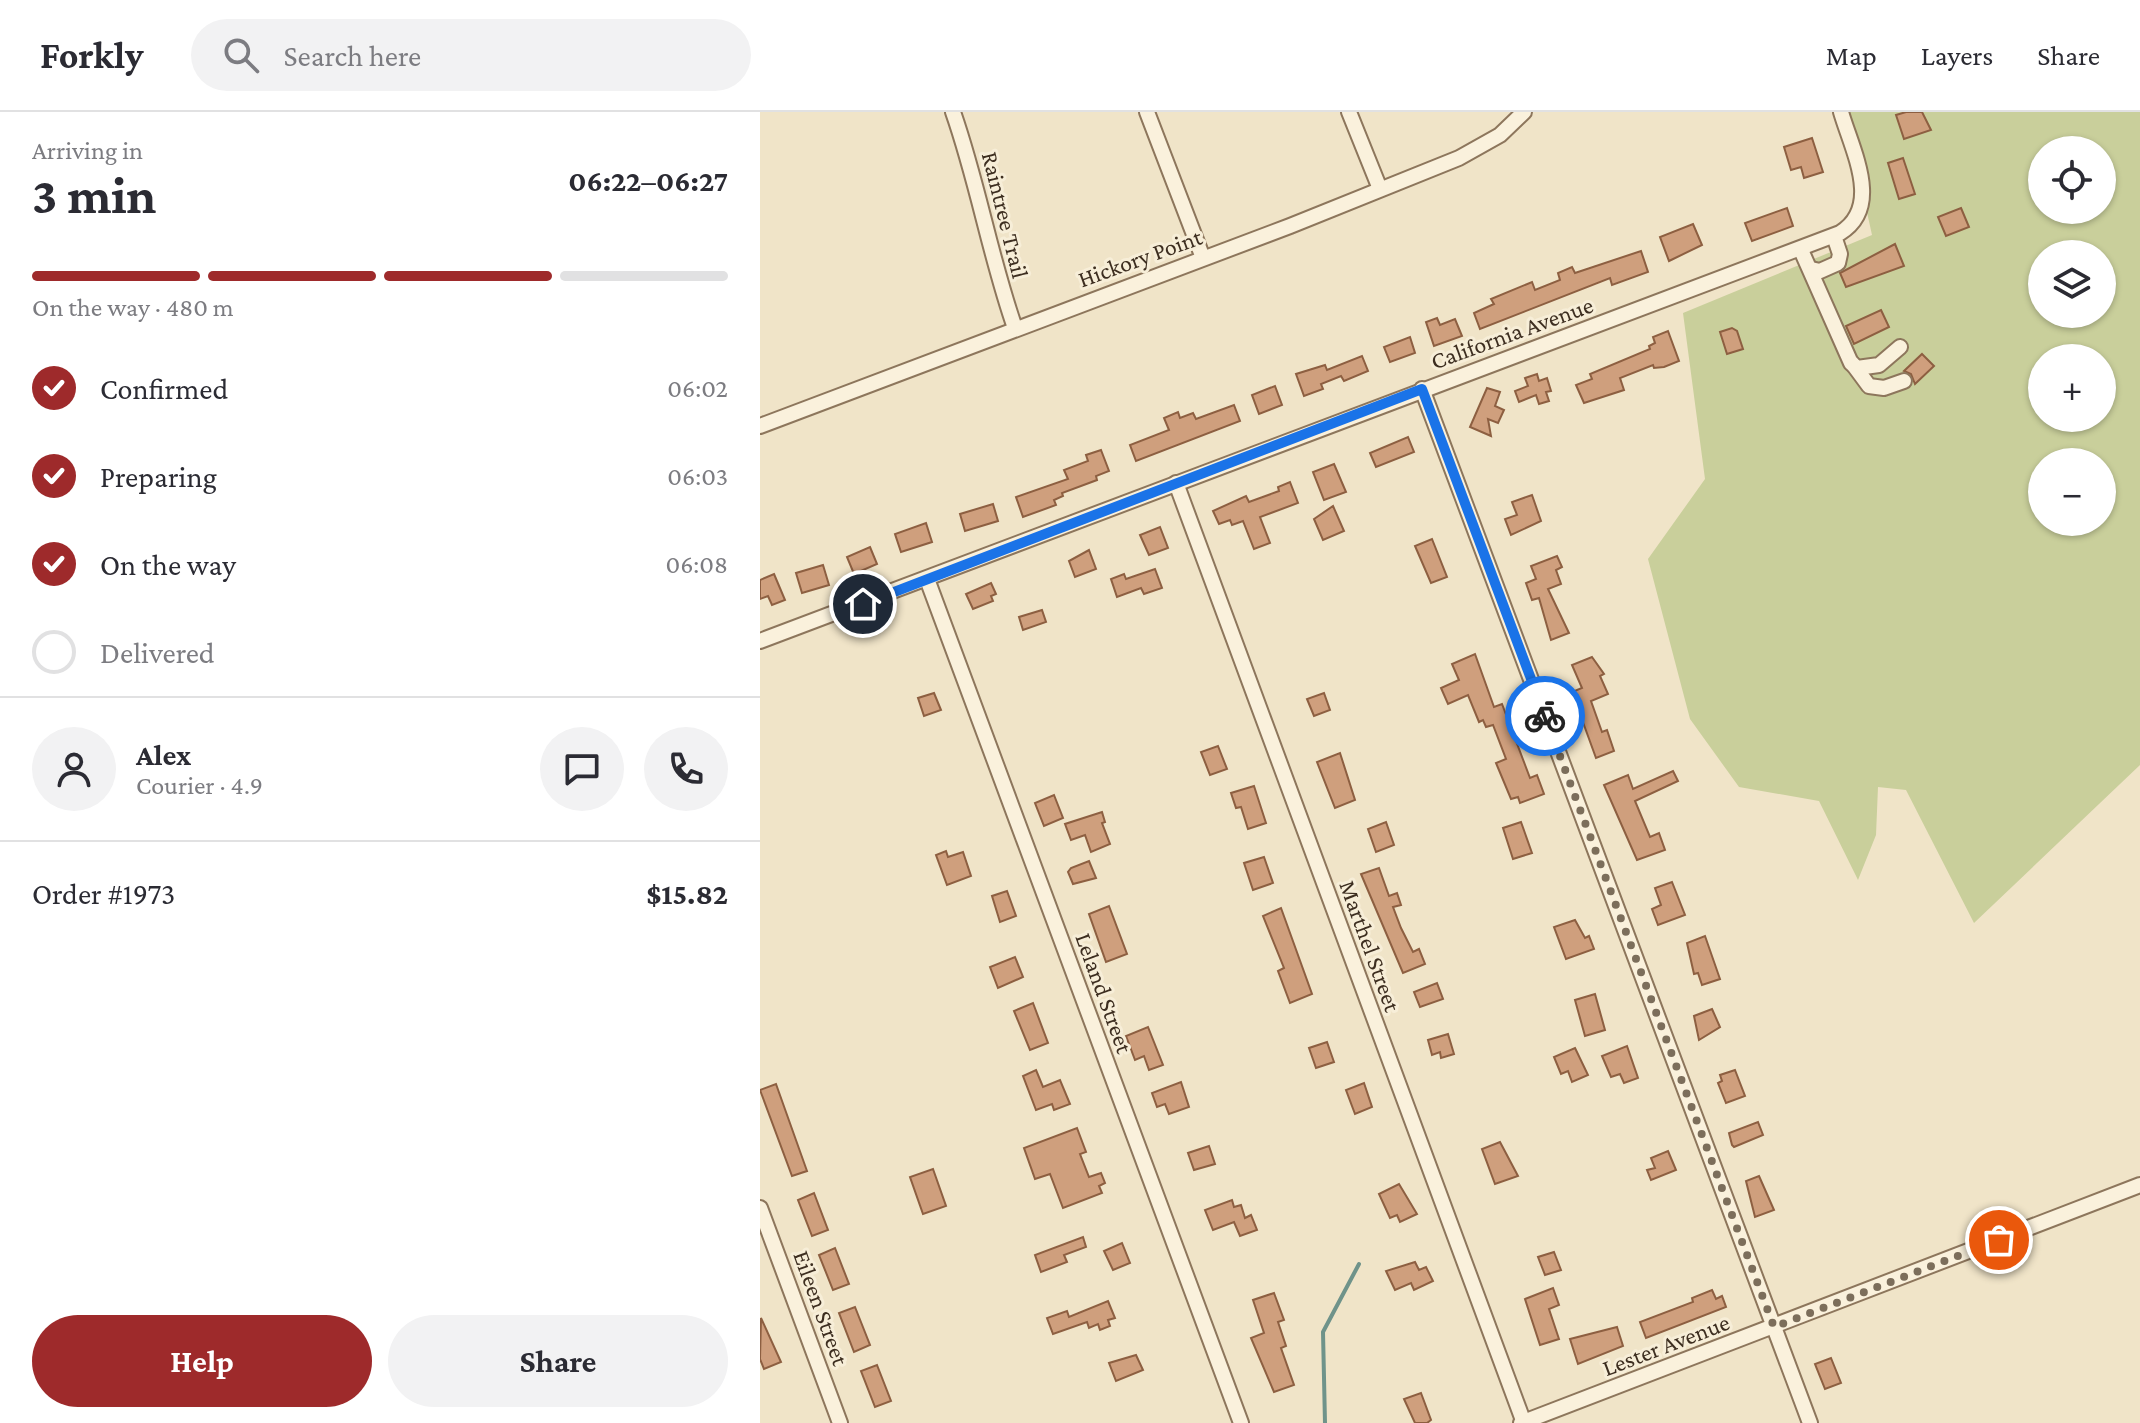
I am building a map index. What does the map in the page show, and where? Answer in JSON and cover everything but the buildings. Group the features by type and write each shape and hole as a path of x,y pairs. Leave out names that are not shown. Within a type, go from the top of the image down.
{"street":[{"name":"Raintree Trail","path":"953,112 971,162 992,257 1015,328"},
{"path":"1147,112 1203,258"},
{"path":"1349,112 1380,189"},
{"name":"Hickory Point","path":"760,426 1380,189 1488,143 1524,112"},
{"name":"California Avenue","path":"760,641 1834,236 1857,220 1863,201 1841,112"},
{"path":"1811,269 1820,271 1838,263 1840,254 1834,236"},
{"path":"1801,250 1851,363 1869,386 1884,388 1904,381"},
{"path":"1851,363 1857,368 1879,365 1900,347"},
{"path":"1422,389 1810,1423"},
{"name":"Marthel Street","path":"1176,483 1523,1423"},
{"name":"Leland Street","path":"927,579 1241,1423"},
{"name":"Lester Avenue","path":"1523,1423 2140,1185"},
{"name":"Eileen Street","path":"760,1208 840,1423"}],"green space":[{"path":"1845,112 2140,112 2140,765 1974,923 1906,790 1878,787 1876,835 1858,880 1819,801 1739,787 1690,719 1648,559 1705,479 1683,313 1872,235"}],"waterway":[{"path":"1325,1423 1323,1332 1359,1264"}],"way so far":[{"path":"1545,716 1774,1327 1999,1240"}],"route":[{"path":"863,604 1422,389 1545,716"}]}
